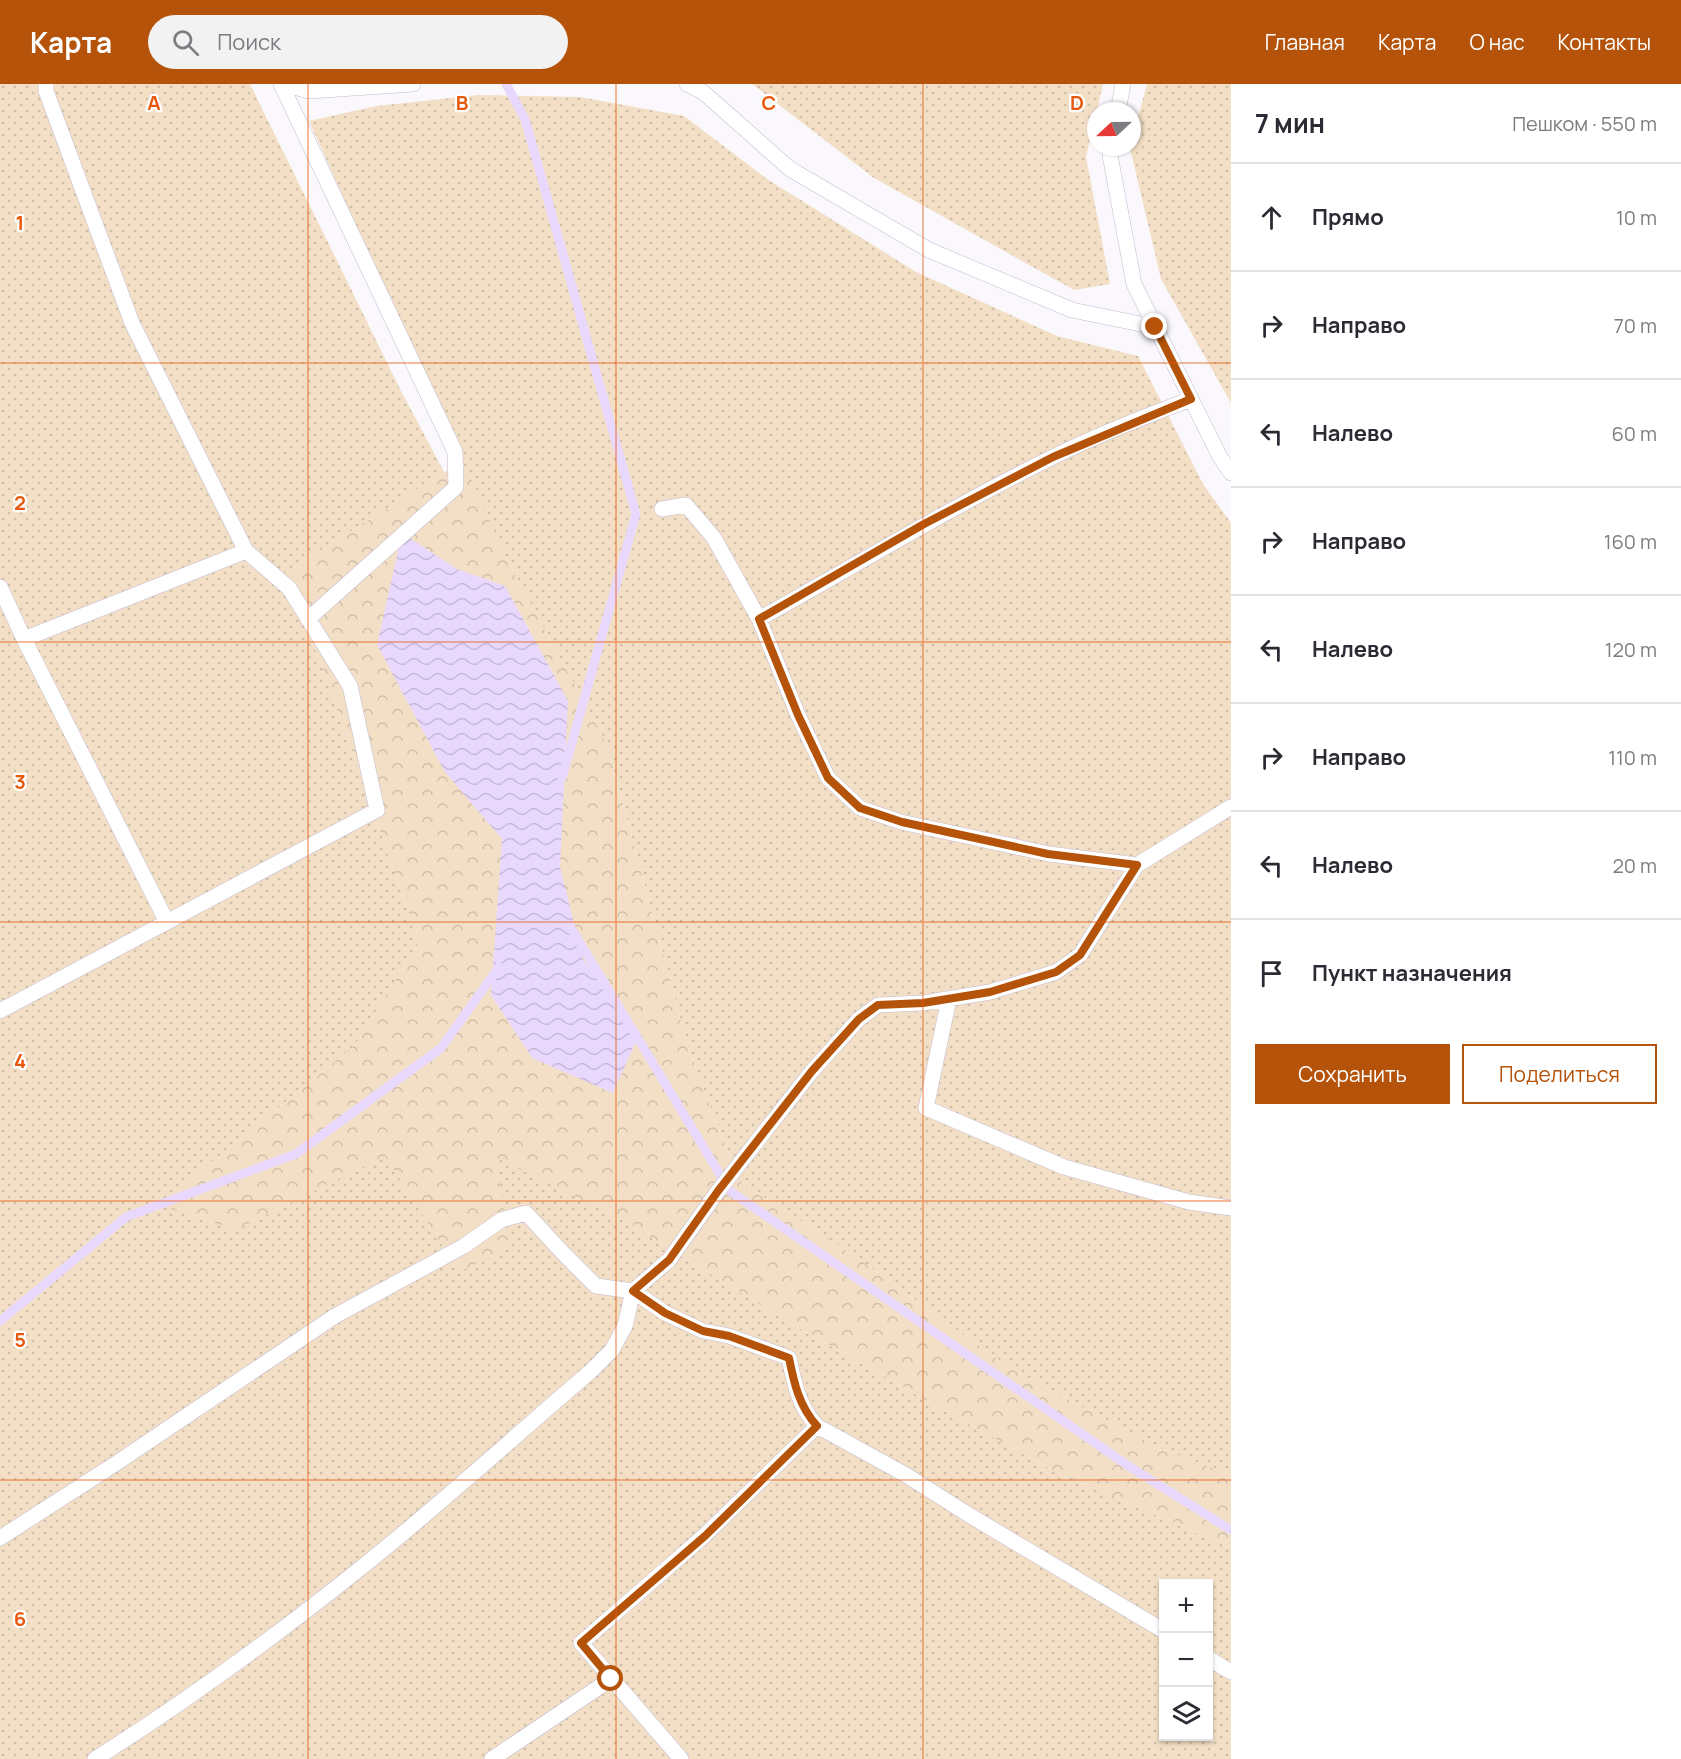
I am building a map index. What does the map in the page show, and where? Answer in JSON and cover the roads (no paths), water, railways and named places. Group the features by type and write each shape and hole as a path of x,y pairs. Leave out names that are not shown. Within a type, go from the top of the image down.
{"lane":[{"path":"0,1011 377,810 350,686 289,588 246,551 132,323 46,91 46,84"},
{"path":"281,84 455,452 456,488 308,619"},
{"path":"281,84 309,91 413,84"},
{"path":"687,84 703,92 790,169 929,250 1071,310 1155,327"},
{"path":"1120,102 1123,84"},
{"path":"1110,156 1134,285 1220,457 1231,473"},
{"path":"759,619 924,524 1053,457 1191,399"},
{"path":"662,509 686,506 714,538 759,619 798,715 828,778 860,808 902,822 1048,854 1137,865"},
{"path":"24,639 246,551"},
{"path":"0,587 167,922"},
{"path":"95,1759 219,1677 298,1618 369,1562 591,1371 612,1350 625,1326 633,1291 669,1260 718,1191 812,1071 859,1019 878,1005 923,1003 990,992 1056,972 1080,955 1137,865 1231,807"},
{"path":"950,999 926,1108 1064,1167 1189,1202 1231,1208"},
{"path":"0,1538 115,1464 335,1316 464,1246 501,1220 526,1213 597,1286 633,1291 665,1313 703,1331 729,1336 789,1358 796,1388 806,1414 817,1426 906,1475 1159,1628"},
{"path":"681,1759 581,1643 705,1536 817,1426"},
{"path":"1213,1661 1231,1672"},
{"path":"492,1759 611,1679"}],"water":[{"path":"402,533 457,569 505,586 568,701 560,867 583,959 639,1034 613,1093 532,1058 491,995 502,839 445,772 377,645"}],"waterway":[{"path":"506,84 525,119 636,514 562,778"},
{"path":"573,931 730,1191 1130,1467 1231,1530"},
{"path":"0,1321 126,1217 296,1154 441,1048 499,967"}]}
